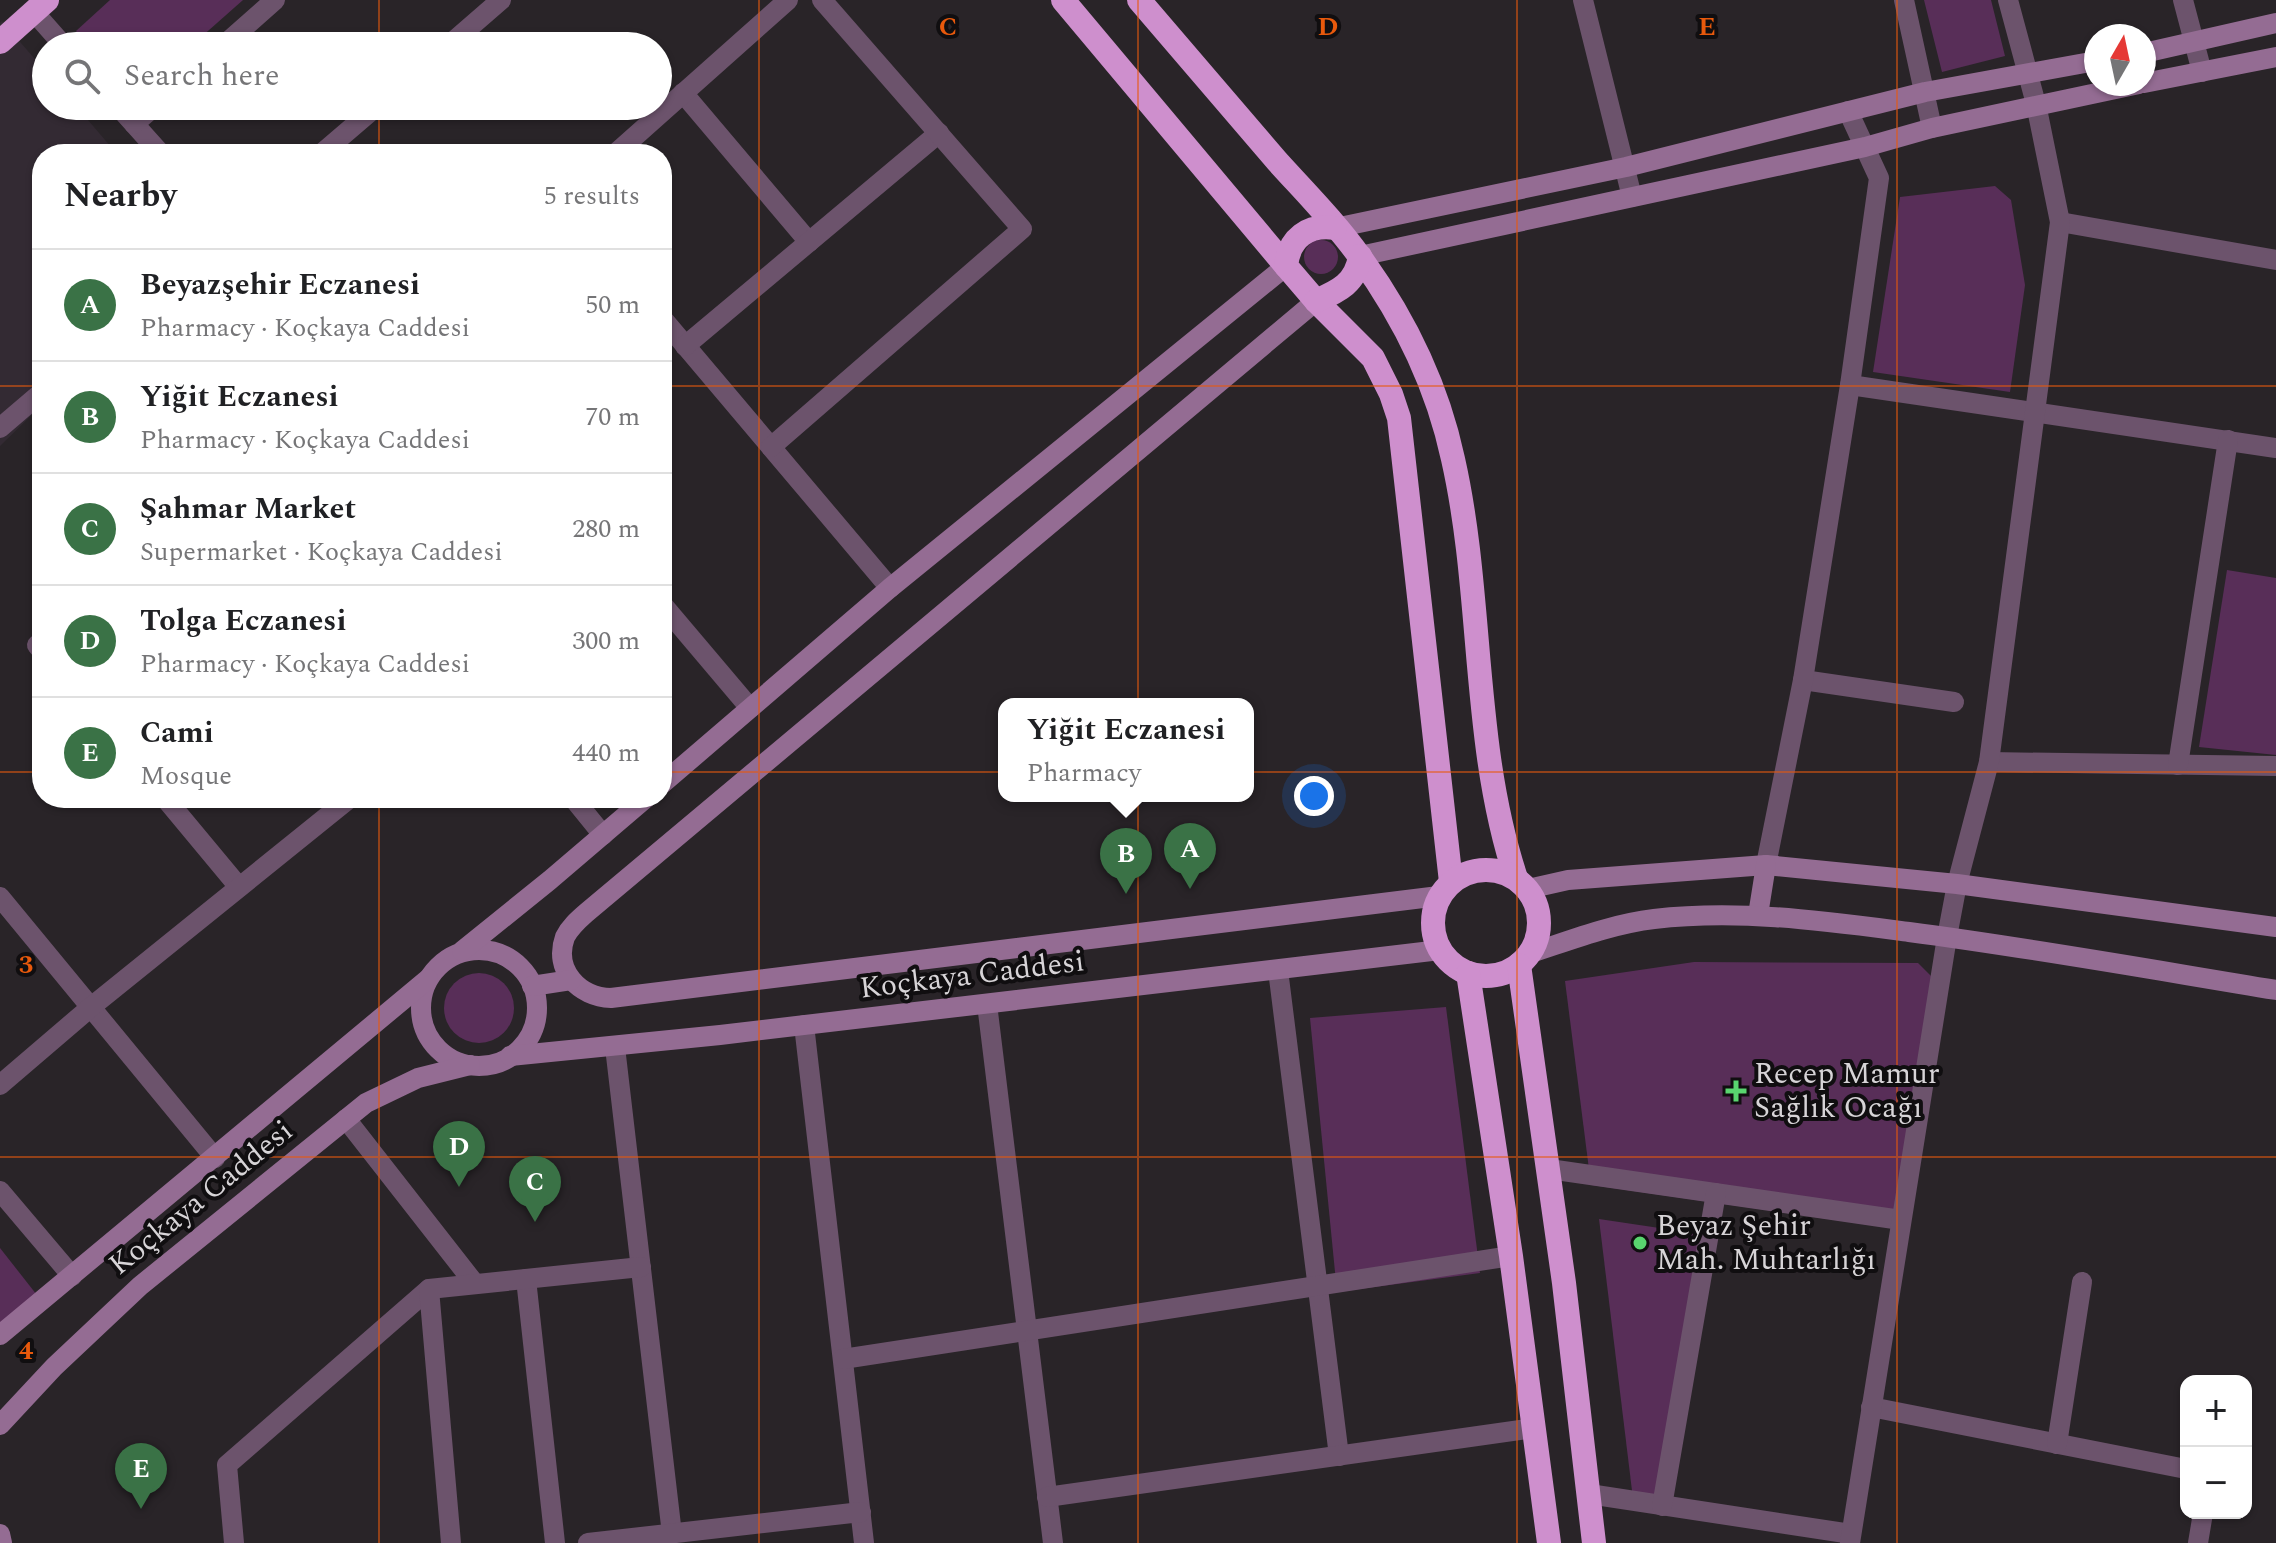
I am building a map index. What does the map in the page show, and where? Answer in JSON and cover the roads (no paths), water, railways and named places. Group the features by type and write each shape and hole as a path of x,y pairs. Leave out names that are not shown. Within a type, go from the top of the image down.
{"highway":[{"path":"1063,0 1316,301 1373,358 1391,394 1399,418 1445,889"},
{"path":"1139,0 1360,256 1416,346 1446,428 1460,496 1494,786 1504,837 1522,883 1537,904 1540,921 1538,937 1525,959 1504,973 1486,976 1468,973 1452,964 1440,950 1433,932 1433,914 1445,889 1467,873 1483,869 1500,871 1522,883"},
{"path":"0,42 40,6"},
{"path":"1286,266 1293,243 1301,234 1323,226 1335,228"},
{"path":"1316,301 1345,287 1358,268 1360,256"},
{"path":"1525,959 1594,1543"},
{"path":"1468,973 1511,1256 1549,1543"}],"main road":[{"path":"2156,51 2276,23"},
{"path":"2156,81 2276,57"},
{"path":"1335,228 1626,167 1925,92 2084,63"},
{"path":"1360,256 1865,147 1932,128 2084,95"},
{"path":"672,775 890,588 1286,266"},
{"path":"532,986 571,980 565,970 562,949 570,928 586,913 1316,301"},
{"path":"459,953 487,950 501,954 523,971 532,986 537,1009 535,1023 529,1036 510,1056 498,1062 470,1065 445,1054 427,1033 421,1006 428,979 447,959 459,953 634,808"},
{"path":"1758,915 1766,865"},
{"path":"1522,883 1766,865 1957,884 2276,927"},
{"name":"Koçkaya Caddesi","path":"571,980 588,994 611,998 1445,889"},
{"path":"1525,959 1628,924 1653,919 1758,915 1798,917 1947,937 2276,990"},
{"name":"Koçkaya Caddesi","path":"510,1056 615,1047 1440,950"},
{"name":"Koçkaya Caddesi","path":"0,1335 428,979"},
{"name":"Koçkaya Caddesi","path":"0,1425 54,1367 140,1286 366,1103 391,1089 444,1070 470,1065"},
{"path":"0,1534 2,1543"}],"street":[{"path":"239,32 275,0"},
{"path":"464,32 501,0"},
{"path":"672,103 788,0"},
{"path":"771,447 1022,229 822,0"},
{"path":"1583,0 1632,197"},
{"path":"1904,0 1932,128"},
{"path":"1589,1494 1851,1539 1947,937 1957,884 1989,762 2060,222 2036,104 2008,0"},
{"path":"2183,0 2202,72"},
{"path":"40,6 56,32"},
{"path":"683,93 809,242"},
{"path":"1766,865 1803,680 1879,178 1848,111"},
{"path":"130,120 152,144"},
{"path":"134,124 139,120"},
{"path":"333,144 361,120"},
{"path":"626,144 653,120"},
{"path":"685,346 939,133"},
{"path":"2060,222 2276,260"},
{"path":"672,330 890,588"},
{"path":"1850,385 2276,448"},
{"path":"0,428 32,401"},
{"path":"2178,765 2228,440"},
{"path":"672,616 750,708"},
{"path":"1803,680 1954,702"},
{"path":"1989,762 2276,766"},
{"path":"173,808 239,887"},
{"path":"0,1085 91,1007 338,808"},
{"path":"581,808 603,835"},
{"path":"0,897 215,1158"},
{"path":"1278,970 1339,1456"},
{"path":"987,1004 1053,1543"},
{"path":"804,1025 864,1543"},
{"path":"615,1047 672,1534"},
{"path":"346,1119 475,1284"},
{"path":"1549,1169 1901,1220"},
{"path":"0,1191 72,1276"},
{"path":"1662,1506 1716,1193"},
{"path":"843,1359 1511,1256"},
{"path":"234,1543 227,1465 429,1289 641,1267"},
{"path":"526,1279 555,1543"},
{"path":"2057,1444 2082,1282"},
{"path":"429,1289 451,1543"},
{"path":"1871,1407 2180,1468"},
{"path":"1047,1497 1534,1428"},
{"path":"588,1543 861,1512"},
{"path":"2198,1543 2202,1519"}],"place":[{"name":"Beyazşehir Eczanesi","path":"1190,889"},
{"name":"Yiğit Eczanesi","path":"1126,894"},
{"name":"Recep Mamur Sağlık Ocağı","path":"1736,1091"},
{"name":"Tolga Eczanesi","path":"459,1187"},
{"name":"Şahmar Market","path":"535,1222"},
{"name":"Beyaz Şehir Mah. Muhtarlığı","path":"1640,1243"},
{"name":"Cami","path":"141,1509"}]}
